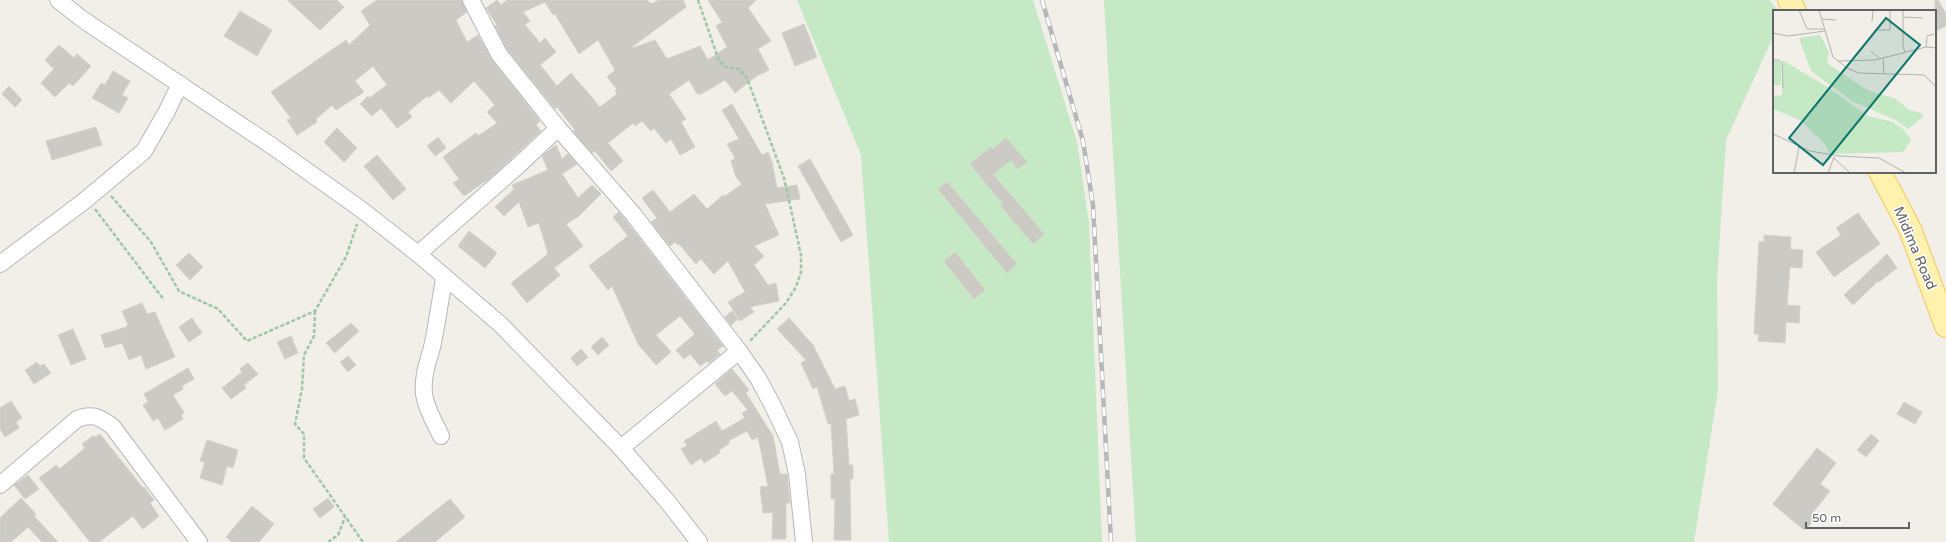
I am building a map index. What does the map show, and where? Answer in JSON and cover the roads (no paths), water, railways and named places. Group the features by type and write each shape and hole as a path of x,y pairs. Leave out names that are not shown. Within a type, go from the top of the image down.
{"main road":[{"path":"1789,0 1794,10"},
{"name":"Midima Road","path":"1881,173 1910,229 1946,326"}],"street":[{"path":"58,0 82,19 272,146 362,210 418,254 500,324 621,448 667,501 699,542"},
{"path":"471,0 499,54 558,128 633,214 739,351 770,401 790,442 797,474 804,542"},
{"path":"0,264 87,199 144,151 180,84"},
{"path":"418,254 520,164 558,128"},
{"path":"441,436 430,414 424,394 424,379 425,364 432,345 444,277"},
{"path":"621,448 739,351"},
{"path":"0,485 77,419 84,416 97,416 112,426 199,542"}],"railway":[{"path":"1042,0 1083,141 1093,205 1111,542"}]}
